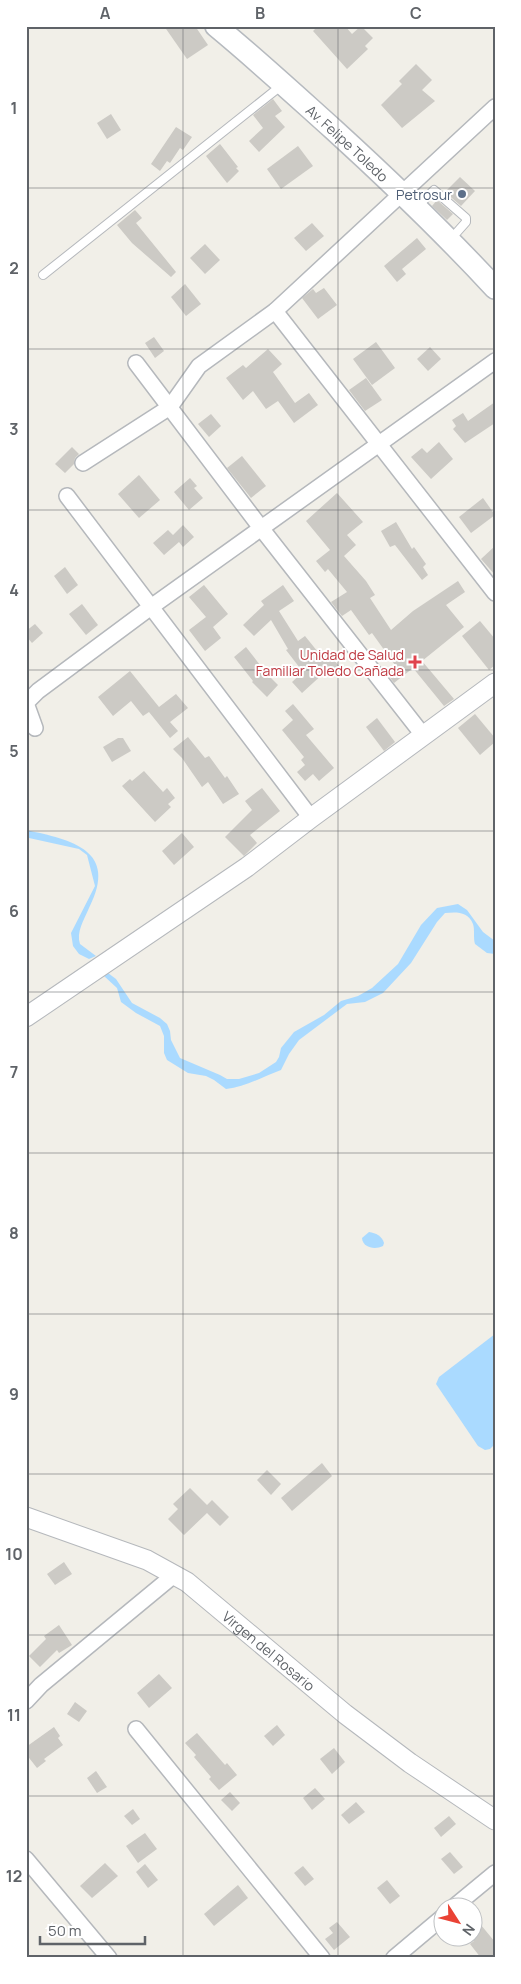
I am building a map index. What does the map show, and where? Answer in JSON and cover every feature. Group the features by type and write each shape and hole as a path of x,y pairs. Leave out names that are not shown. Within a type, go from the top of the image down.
{"main road":[{"name":"Av. Felipe Toledo","path":"216,26 284,84 402,192 495,288"}],"street":[{"path":"83,463 170,407 199,366 275,312 495,107"},
{"path":"275,312 495,593"},
{"path":"35,728 26,704 38,691 151,607 495,361"},
{"path":"136,363 423,735"},
{"path":"67,496 311,818"},
{"path":"26,1017 247,868 311,818 495,683"},
{"name":"Virgen del Rosario","path":"26,1517 147,1560 187,1582 374,1736 410,1763 495,1820"},
{"path":"26,1701 41,1685 174,1575"},
{"path":"136,1729 322,1958"},
{"path":"26,1860 109,1958"},
{"path":"467,1896 495,1873"},
{"path":"394,1958 434,1924"}],"lane":[{"path":"44,275 284,84"}],"water":[{"path":"26,830 59,838 74,844 86,851 94,860 98,873 97,888 81,926 79,940 80,944 96,956 89,959 79,954 73,946 71,933 95,886 87,855 79,849 29,838 26,836"},
{"path":"458,904 467,910 483,932 495,941 495,954 487,953 475,944 473,924 468,917 457,913 445,913 437,922 411,963 383,993 365,1002 347,1004 299,1040 281,1070 233,1088 226,1089 206,1076 188,1073 167,1060 164,1053 164,1036 160,1026 136,1013 121,1002 117,988 104,976 108,973 116,979 132,1003 160,1018 167,1024 171,1040 180,1058 227,1079 239,1079 259,1073 276,1062 281,1048 294,1032 324,1015 341,1001 358,996 372,988 398,964 421,925 437,908"},
{"path":"369,1232 380,1237 384,1243 383,1246 373,1248 365,1244 362,1238"},
{"path":"495,1334 495,1444 490,1449 485,1450 478,1446 436,1384 439,1377"}],"building":[{"path":"164,26 195,26 208,45 187,59"},
{"path":"318,26 345,26 352,34 361,26 373,38 365,46 368,49 347,69 313,31"},
{"path":"416,64 432,80 422,90 435,101 402,128 381,105 402,84 399,81"},
{"path":"273,99 282,111 275,116 285,127 259,152 249,141 263,128 253,115"},
{"path":"111,114 121,130 107,139 97,123"},
{"path":"176,127 192,137 183,150 180,148 170,163 167,161 160,171 151,164"},
{"path":"220,144 239,171 227,183 206,156"},
{"path":"298,146 313,166 281,189 267,169"},
{"path":"460,177 475,191 461,206 445,192"},
{"path":"437,200 453,214 447,220 432,206"},
{"path":"135,210 142,218 136,223 176,272 171,277 132,243 117,225"},
{"path":"312,223 324,236 306,251 294,238"},
{"path":"417,238 426,249 402,269 406,274 397,282 384,266"},
{"path":"205,244 220,260 205,274 190,258"},
{"path":"185,284 201,304 186,316 171,297"},
{"path":"324,288 337,305 318,319 302,298 313,289 316,293"},
{"path":"154,337 164,351 155,358 145,343"},
{"path":"376,342 395,368 372,385 353,359"},
{"path":"430,347 441,359 428,371 417,359"},
{"path":"268,349 282,364 273,372 295,403 309,393 318,405 294,423 278,401 266,409 253,391 243,400 226,378 243,365 246,368"},
{"path":"366,378 382,400 365,411 349,390"},
{"path":"495,402 495,423 465,443 453,429 456,426 452,420 463,413 468,421"},
{"path":"211,414 221,426 209,437 198,424"},
{"path":"439,442 453,459 431,479 411,457 422,448 427,453"},
{"path":"72,447 79,454 75,458 74,464 65,473 55,464"},
{"path":"242,456 266,486 251,498 227,468"},
{"path":"139,475 160,500 139,518 118,494"},
{"path":"190,478 197,486 194,488 203,498 189,510 174,492"},
{"path":"337,493 363,522 347,535 356,545 344,556 366,581 375,595 370,598 391,630 413,611 458,581 465,592 446,605 464,627 422,661 454,699 444,706 413,668 394,683 386,672 395,665 372,633 369,635 351,610 342,616 331,602 347,592 328,569 325,572 316,561 330,550 306,521"},
{"path":"483,498 495,515 471,533 459,517"},
{"path":"396,522 412,549 414,547 426,564 423,567 428,575 422,580 395,545 390,547 381,531"},
{"path":"183,525 194,537 183,547 179,542 164,555 153,543 168,530 173,535"},
{"path":"495,546 495,575 481,559"},
{"path":"65,567 78,585 67,594 54,576"},
{"path":"204,585 228,614 213,627 221,638 205,651 189,630 206,617 189,597"},
{"path":"283,585 294,601 279,611 298,641 305,636 322,657 327,652 339,666 328,676 325,672 302,693 292,682 303,672 286,650 288,649 271,620 254,636 243,625 264,605 261,601"},
{"path":"82,604 98,625 86,635 69,614"},
{"path":"480,621 495,639 495,665 489,670 462,636"},
{"path":"35,624 43,633 32,643 26,636 26,631"},
{"path":"246,647 259,666 278,685 267,697 252,682 234,657"},
{"path":"130,671 159,707 176,694 188,708 170,722 178,731 170,738 149,712 143,716 131,701 113,716 98,697"},
{"path":"293,704 314,729 306,735 334,768 319,781 313,774 305,781 297,772 305,765 301,760 304,757 282,730 293,720 285,711"},
{"path":"475,714 495,738 495,742 480,755 458,728"},
{"path":"377,718 395,742 384,751 366,727"},
{"path":"188,737 205,758 209,756 225,778 227,776 239,794 223,804 208,782 202,787 182,758 173,749"},
{"path":"118,738 123,738 131,751 112,762 103,747"},
{"path":"144,771 163,792 167,788 175,798 168,804 171,807 155,822 122,786 130,779 132,781"},
{"path":"262,788 280,811 250,835 257,843 244,856 225,837 252,810 245,801"},
{"path":"182,833 194,847 174,865 162,851"},
{"path":"322,1463 332,1476 292,1511 281,1498"},
{"path":"267,1470 281,1484 271,1495 257,1480"},
{"path":"190,1488 207,1505 212,1500 229,1517 220,1526 207,1513 184,1535 168,1519 178,1509 173,1504"},
{"path":"64,1562 72,1574 55,1585 47,1574"},
{"path":"59,1625 72,1645 59,1653 57,1650 40,1667 29,1656 46,1639 44,1636"},
{"path":"159,1674 172,1688 149,1708 137,1693"},
{"path":"75,1702 87,1711 79,1722 67,1714"},
{"path":"277,1725 285,1735 273,1746 264,1736"},
{"path":"54,1727 63,1745 44,1759 46,1761 37,1768 26,1754 26,1747"},
{"path":"197,1733 225,1765 227,1763 237,1775 219,1790 194,1757 196,1755 185,1743"},
{"path":"334,1748 345,1762 332,1774 320,1759"},
{"path":"96,1771 107,1787 97,1793 87,1778"},
{"path":"315,1788 325,1799 312,1810 303,1798"},
{"path":"230,1792 240,1803 232,1811 221,1800"},
{"path":"356,1802 365,1812 349,1824 341,1815"},
{"path":"133,1809 140,1819 132,1825 124,1816"},
{"path":"449,1816 456,1824 441,1837 434,1828"},
{"path":"145,1833 157,1849 138,1863 126,1846"},
{"path":"450,1852 463,1867 454,1874 441,1859"},
{"path":"105,1863 118,1876 92,1898 80,1886"},
{"path":"145,1864 158,1880 148,1888 136,1872"},
{"path":"303,1866 314,1879 305,1886 294,1873"},
{"path":"387,1880 400,1896 390,1904 377,1888"},
{"path":"238,1885 248,1898 214,1926 204,1914"},
{"path":"337,1922 350,1937 334,1950 325,1939 333,1933 329,1928"},
{"path":"484,1929 495,1942 495,1958 481,1958 472,1946 484,1946"}],"place":[{"name":"Petrosur","path":"462,194"},
{"name":"Unidad de Salud Familiar Toledo Cañada","path":"415,662"}]}
